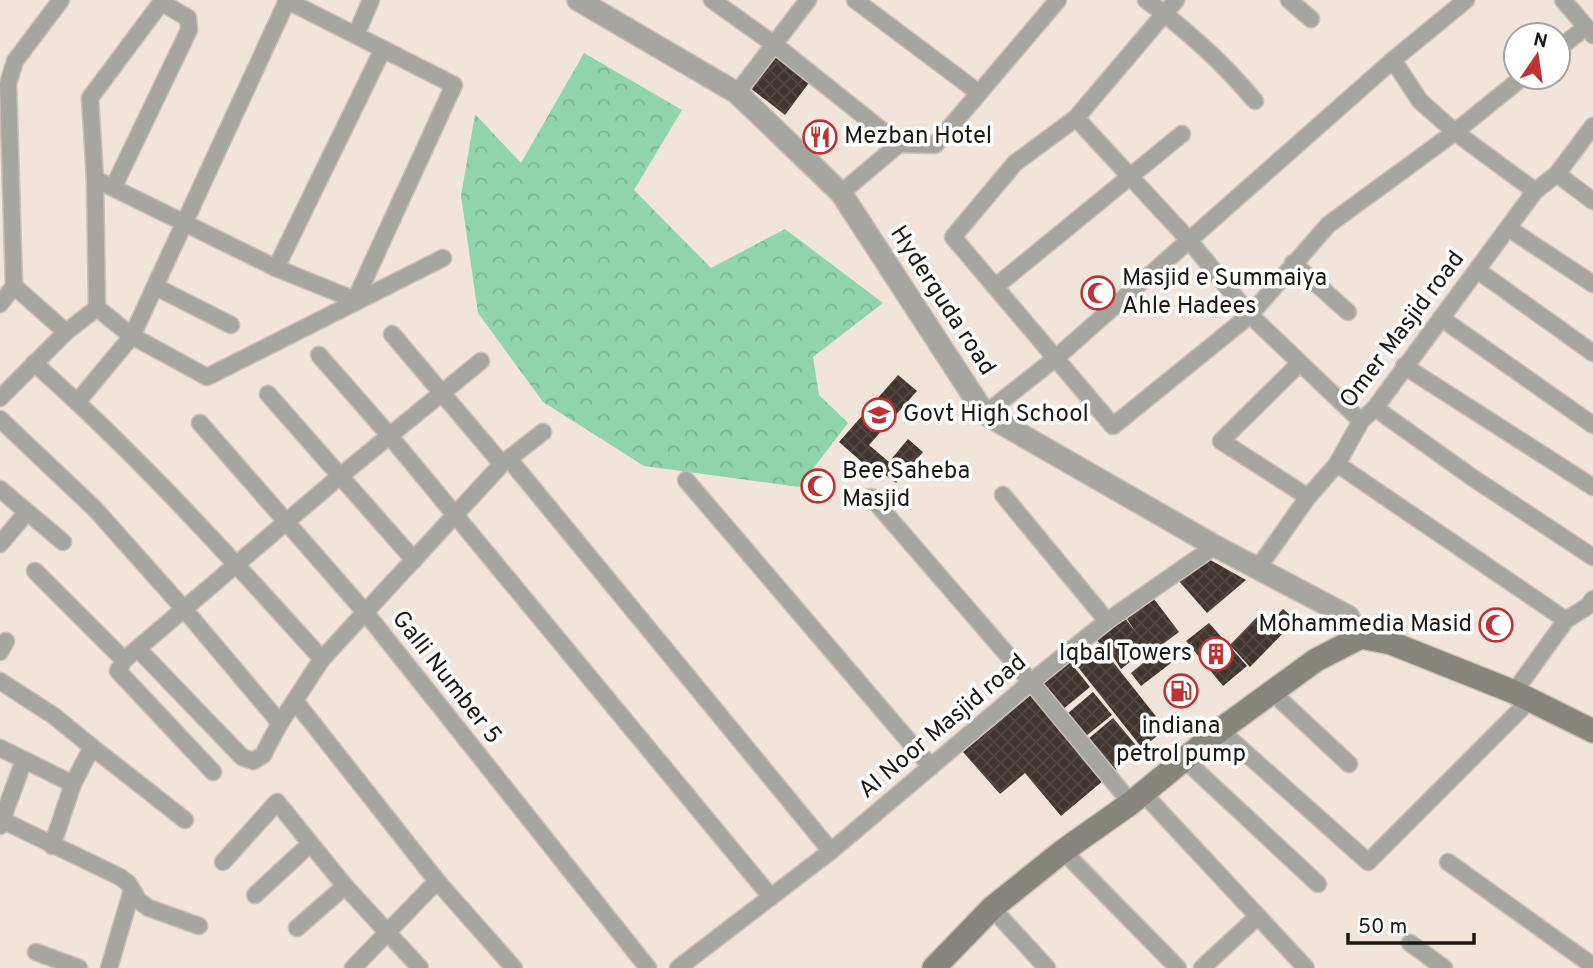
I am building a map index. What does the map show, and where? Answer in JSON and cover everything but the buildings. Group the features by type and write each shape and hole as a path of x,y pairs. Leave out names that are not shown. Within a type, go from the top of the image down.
{"main road":[{"path":"934,968 992,908 1063,851 1316,660 1361,637 1391,643 1522,696 1593,731"}],"street":[{"path":"0,304 14,286 8,84 15,61 61,0"},
{"path":"78,401 132,336 287,0 454,85 355,300"},
{"path":"356,35 371,0"},
{"name":"Hyderguda road","path":"578,0 737,93 841,193 985,414 1215,546 1348,616 1361,637"},
{"path":"712,0 775,44 899,144 935,145 1058,0"},
{"path":"737,93 808,0"},
{"path":"855,0 979,93"},
{"path":"1146,0 1164,13 1243,86 1255,101"},
{"path":"1176,0 1076,117 1015,163 953,237 1113,426 1250,315 1328,225 1505,91"},
{"path":"1289,0 1311,19"},
{"path":"985,414 1057,357 1393,60 1466,0"},
{"path":"1563,0 1590,31 1572,41"},
{"path":"97,308 95,179 90,98 162,1 188,18 189,30 113,188"},
{"path":"276,268 383,49"},
{"path":"1393,60 1420,101 1535,191"},
{"path":"1076,117 1188,239 1250,315 1361,421"},
{"name":"Omer Masjid road","path":"1258,568 1308,497 1337,464 1361,421 1375,408 1535,191 1557,174 1593,126"},
{"path":"995,287 1182,134"},
{"path":"841,193 899,144"},
{"path":"1557,174 1593,201"},
{"path":"95,179 276,268 355,300"},
{"path":"1508,228 1593,284"},
{"path":"97,308 132,336 207,377 355,300 443,258"},
{"path":"1293,263 1348,312"},
{"path":"1477,270 1593,353"},
{"path":"14,286 66,332"},
{"path":"156,287 231,325"},
{"path":"0,398 66,332 97,308"},
{"path":"1441,318 1593,425"},
{"path":"392,334 441,393 506,461 831,851"},
{"path":"319,355 456,514 771,897 678,968"},
{"path":"213,772 118,671 124,660 139,650 338,477 481,361"},
{"path":"34,363 78,401 236,564 322,659"},
{"path":"1300,363 1221,441 1308,497"},
{"path":"1404,366 1593,487"},
{"path":"268,394 338,477 414,560"},
{"path":"1375,408 1473,478 1593,557"},
{"path":"0,419 94,509 184,609 280,723"},
{"name":"Galli Number 5","path":"200,423 365,612 648,968"},
{"path":"139,650 242,757 253,761 263,755 280,723 322,659 506,461 543,432"},
{"path":"1337,464 1566,620"},
{"path":"686,480 931,767"},
{"path":"0,489 63,542"},
{"path":"1003,495 1107,621"},
{"path":"871,497 1031,682 1137,797 1306,968"},
{"path":"0,544 27,512"},
{"name":"AI Noor Masjid road","path":"771,897 831,851 1107,621 1215,546"},
{"path":"36,571 124,660"},
{"path":"1220,730 1368,862 1522,696 1566,620 1588,606 1593,599"},
{"path":"0,681 54,716 185,820"},
{"path":"1273,693 1349,764"},
{"path":"295,701 437,881 514,968"},
{"path":"52,846 73,784 92,747"},
{"path":"0,748 73,784"},
{"path":"23,760 1,823 121,877 139,901 149,908 199,926"},
{"path":"1185,760 1318,884"},
{"path":"223,862 276,802 345,886 420,968"},
{"path":"255,895 310,844"},
{"path":"1063,851 1178,968"},
{"path":"1448,862 1593,966"},
{"path":"353,968 437,881"},
{"path":"297,928 345,886"},
{"path":"109,968 132,890"},
{"path":"992,908 1047,968"},
{"path":"1202,968 1257,917"},
{"path":"1410,943 1444,968"},
{"path":"36,952 79,968"}],"green space":[{"path":"584,53 682,110 634,190 711,268 785,229 883,303 813,357 819,395 848,423 799,487 644,466 543,402 478,313 461,196 475,114 521,163"}],"place":[{"name":"Mezban Hotel","path":"820,137"},
{"name":"Masjid e Summaiya Ahle Hadees","path":"1098,293"},
{"name":"Govt High School","path":"879,415"},
{"name":"Bee Saheba Masjid","path":"818,486"},
{"name":"Mohammedia Masid","path":"1496,625"},
{"name":"Iqbal Towers","path":"1216,654"},
{"name":"indiana petrol pump","path":"1181,691"}]}
